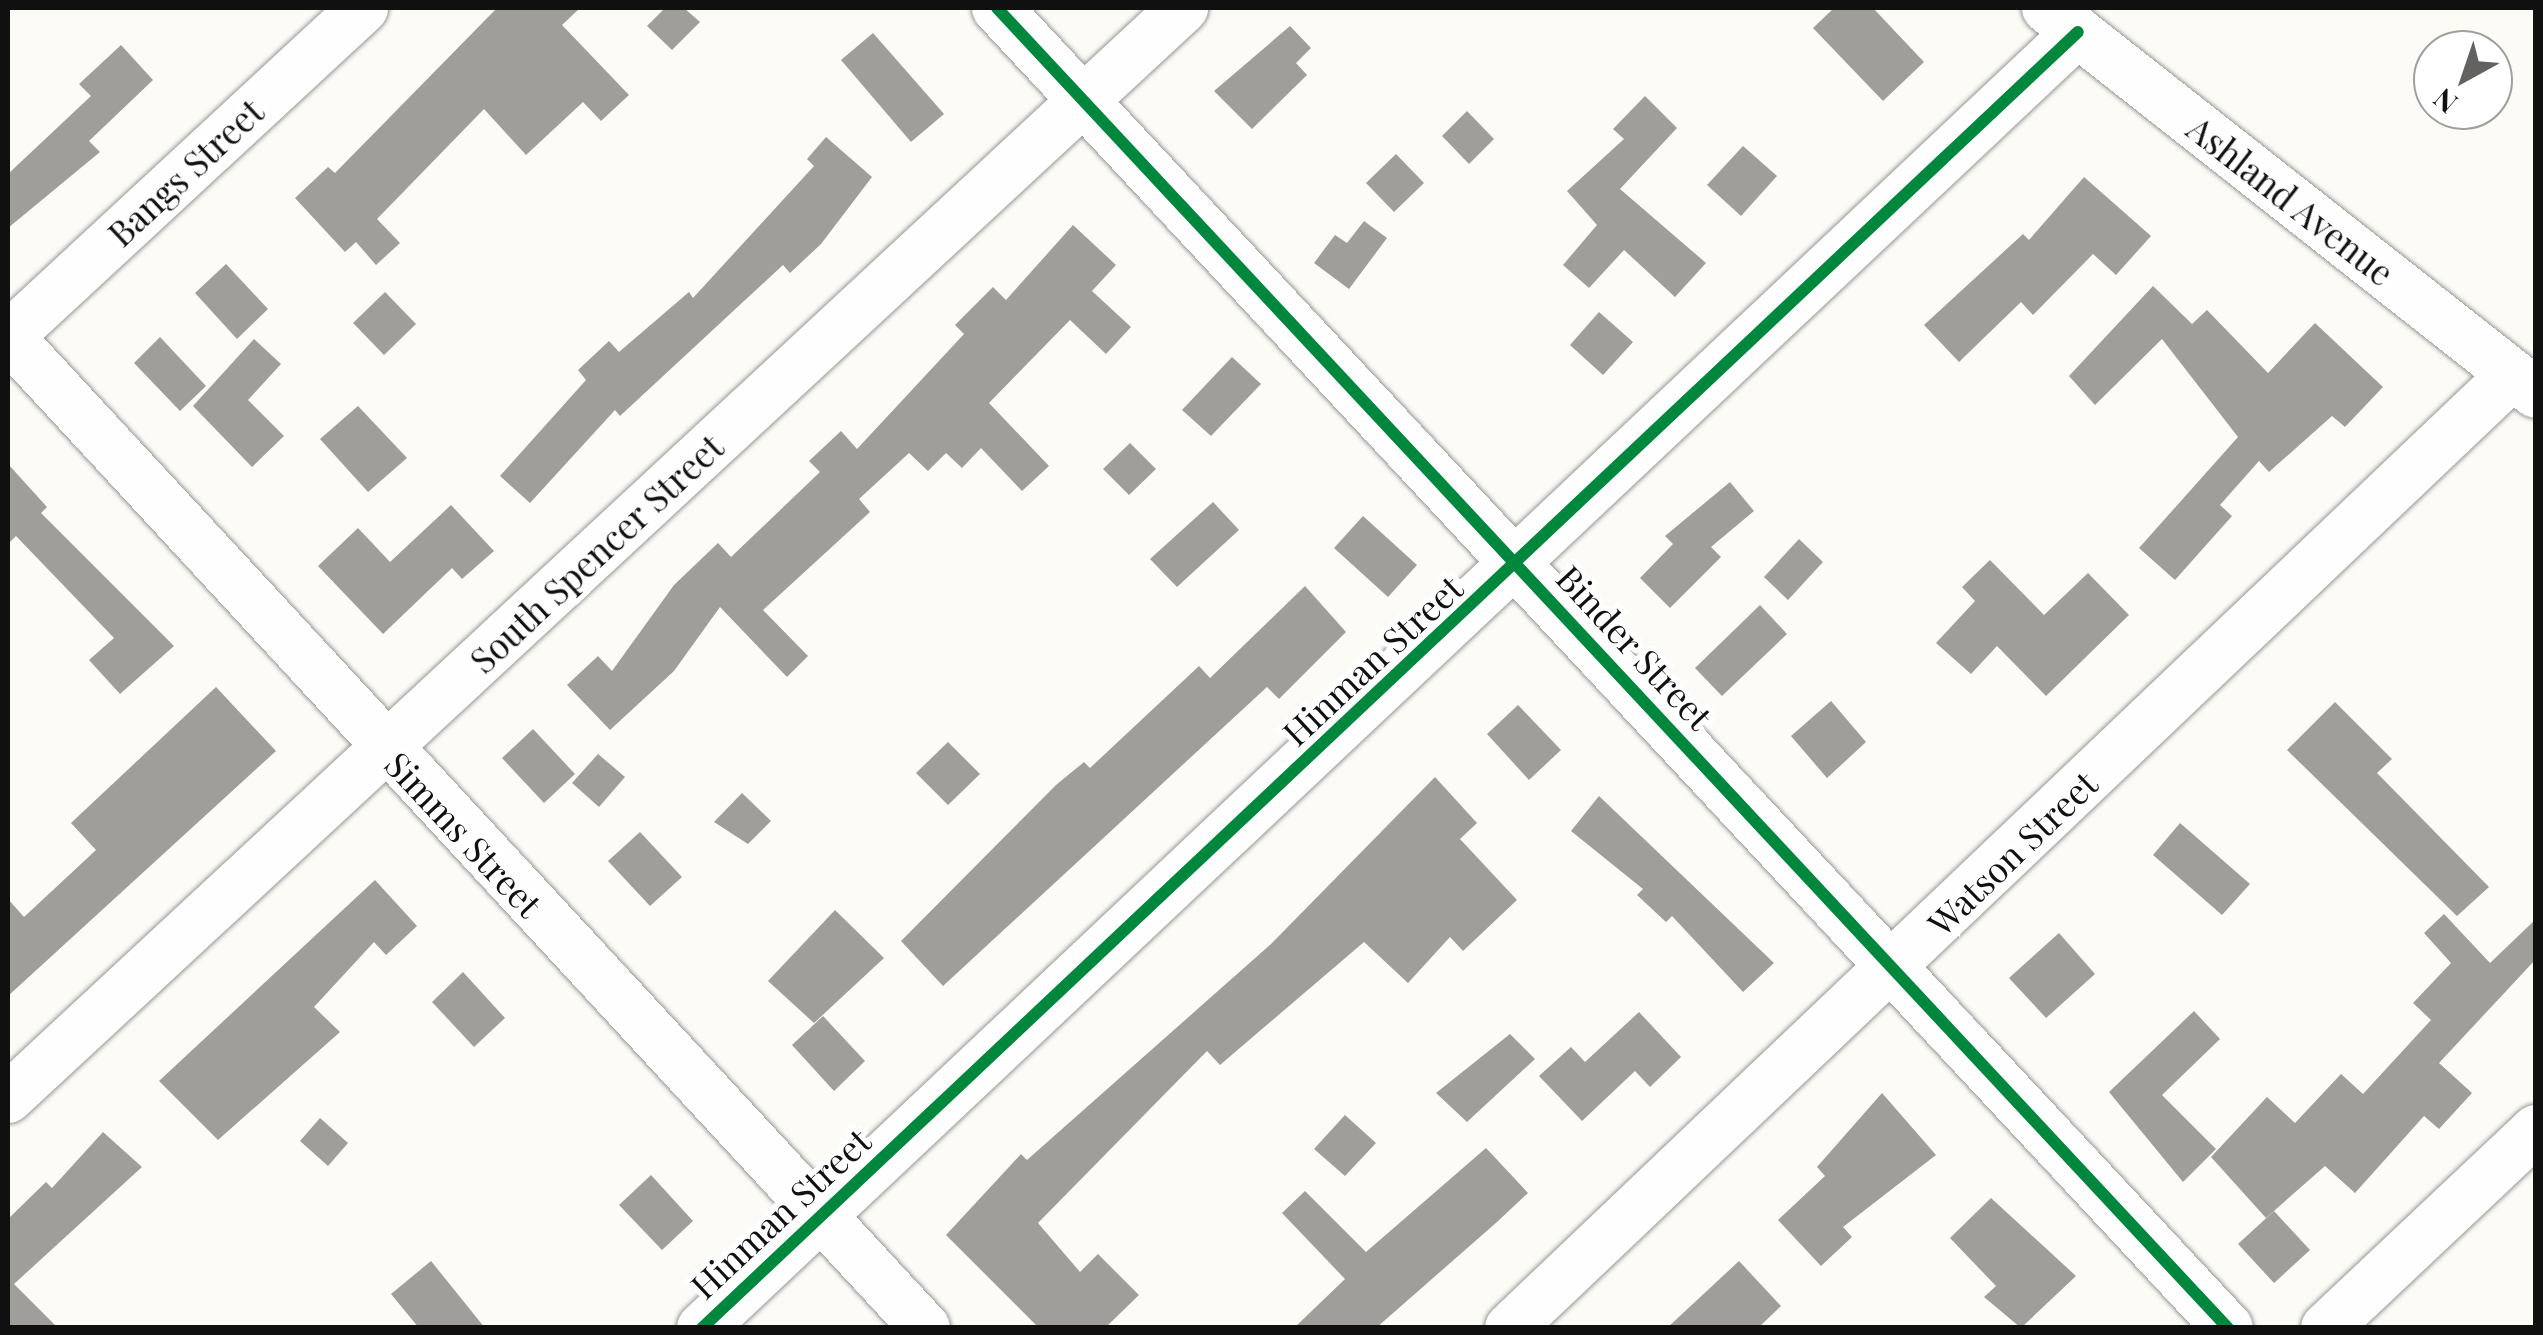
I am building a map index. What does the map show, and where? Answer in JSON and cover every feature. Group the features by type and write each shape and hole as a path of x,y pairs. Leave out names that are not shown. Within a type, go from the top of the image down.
{"street":[{"name":"Bangs Street","path":"8,337 362,8"},
{"name":"Binder Street","path":"997,8 2228,1328"},
{"name":"South Spencer Street","path":"8,1098 1183,8"},
{"name":"Ashland Avenue","path":"2063,20 2524,384"},
{"name":"Hinman Street","path":"702,1328 1519,564 2063,20"},
{"name":"Simms Street","path":"8,337 384,749 925,1328"},
{"name":"Watson Street","path":"1510,1328 1894,966 2524,384"},
{"path":"2326,1328 2536,1130"}],"building":[{"path":"497,8 580,8 562,25 629,95 601,121 583,102 526,155 484,109 377,219 400,243 376,265 356,242 345,252 295,198 328,167 335,173"},
{"path":"665,8 684,8 700,22 672,50 647,26"},
{"path":"1834,8 1873,8 1924,62 1883,101 1813,28"},
{"path":"1290,26 1311,48 1296,63 1307,75 1252,129 1214,91"},
{"path":"873,33 944,114 911,142 841,60"},
{"path":"121,45 153,80 89,141 100,152 8,228 8,174 91,96 79,84"},
{"path":"1645,96 1677,128 1620,189 1706,263 1675,297 1624,250 1589,288 1563,265 1597,225 1567,191 1624,139 1613,129"},
{"path":"1467,111 1494,139 1469,164 1442,136"},
{"path":"826,137 872,177 821,244 790,273 783,265 620,416 615,410 530,503 500,476 586,380 578,370 609,341 619,352 689,292 693,298 814,166 807,159"},
{"path":"1743,146 1777,176 1741,216 1707,185"},
{"path":"1396,154 1424,183 1394,212 1366,183"},
{"path":"2084,177 2151,236 2116,275 2093,254 2033,315 2021,302 1959,362 1924,325 2023,234 2029,240"},
{"path":"1364,221 1387,238 1349,289 1314,263 1335,235 1347,243"},
{"path":"1073,225 1116,265 1092,291 1131,327 1106,354 1070,320 989,403 1049,466 1022,491 981,448 962,468 946,453 928,471 909,453 859,499 870,512 763,610 808,656 787,677 720,607 674,671 610,730 567,685 598,656 612,671 674,585 718,543 731,557 820,472 809,461 841,431 857,449 964,334 955,325 993,287 1006,300"},
{"path":"226,264 268,309 237,339 195,293"},
{"path":"2153,286 2192,324 2207,310 2268,373 2315,323 2383,387 2345,427 2332,416 2269,472 2259,461 2220,505 2232,516 2175,580 2139,548 2238,437 2162,339 2095,405 2069,376"},
{"path":"385,292 416,324 384,355 353,323"},
{"path":"1599,312 1633,342 1603,375 1570,345"},
{"path":"160,337 206,386 180,411 134,363"},
{"path":"254,339 281,364 248,400 284,436 252,467 193,406"},
{"path":"1232,357 1261,384 1211,436 1182,410"},
{"path":"358,406 407,458 368,492 320,439"},
{"path":"1130,443 1156,469 1129,495 1103,469"},
{"path":"8,464 47,507 41,513 174,646 120,694 89,660 114,638 16,536 8,544"},
{"path":"1730,482 1754,511 1711,547 1721,557 1670,608 1640,578 1673,544 1665,536"},
{"path":"1213,502 1239,530 1177,587 1150,559"},
{"path":"451,505 494,551 462,579 452,568 383,634 318,566 358,528 390,562"},
{"path":"1363,516 1417,565 1388,597 1334,548"},
{"path":"1799,539 1823,562 1788,600 1764,577"},
{"path":"1990,560 2044,615 2088,573 2129,615 2046,696 1997,646 1971,674 1936,643 1975,601 1962,587"},
{"path":"1305,586 1346,632 1279,699 1267,687 943,986 901,941 1056,785 1084,762 1090,768 1199,666 1210,678"},
{"path":"1760,605 1787,634 1722,696 1695,668"},
{"path":"216,687 276,751 8,996 8,899 24,917 96,850 71,823"},
{"path":"1831,701 1866,742 1827,778 1791,736"},
{"path":"2335,702 2392,759 2377,773 2489,887 2457,916 2287,750"},
{"path":"1518,705 1561,750 1529,780 1487,734"},
{"path":"533,729 575,774 544,803 502,758"},
{"path":"948,742 980,774 948,805 916,773"},
{"path":"598,754 625,777 599,807 572,783"},
{"path":"1435,777 1477,823 1460,839 1517,900 1463,951 1450,937 1408,983 1364,942 1220,1065 1207,1051 1038,1223 1080,1272 1098,1254 1139,1295 1105,1328 1039,1328 946,1235 1021,1154 1027,1160 1271,944"},
{"path":"742,793 771,821 748,844 714,822"},
{"path":"1599,796 1774,963 1743,992 1672,916 1666,922 1637,895 1643,889 1571,831"},
{"path":"2180,823 2250,884 2222,915 2153,855"},
{"path":"640,832 682,877 650,906 608,861"},
{"path":"375,880 417,926 386,955 374,942 314,1007 340,1032 218,1140 159,1081"},
{"path":"835,910 884,958 814,1023 768,981"},
{"path":"2444,914 2490,963 2536,919 2536,959 2439,1063 2472,1093 2439,1129 2424,1116 2355,1193 2325,1166 2266,1218 2211,1157 2267,1097 2295,1123 2341,1074 2363,1094 2431,1020 2413,1003 2451,963 2424,933"},
{"path":"2059,933 2095,974 2046,1018 2009,978"},
{"path":"463,972 505,1018 474,1047 432,1002"},
{"path":"2194,1011 2220,1039 2162,1095 2216,1149 2183,1182 2109,1092"},
{"path":"1639,1012 1681,1057 1650,1087 1635,1071 1582,1121 1539,1076 1571,1047 1585,1062"},
{"path":"823,1016 865,1061 834,1091 792,1045"},
{"path":"1510,1034 1535,1059 1467,1122 1436,1093"},
{"path":"1882,1093 1936,1155 1843,1227 1852,1237 1821,1266 1778,1220 1825,1176 1817,1167"},
{"path":"1345,1115 1376,1143 1345,1176 1314,1149"},
{"path":"320,1118 348,1143 328,1166 300,1141"},
{"path":"103,1132 142,1167 14,1284 58,1328 8,1328 8,1219 46,1182 52,1188"},
{"path":"1486,1148 1528,1193 1376,1328 1294,1328 1345,1279 1282,1213 1305,1191 1366,1252"},
{"path":"651,1175 693,1221 662,1250 619,1205"},
{"path":"1991,1198 2076,1276 2021,1328 1984,1297 1996,1286 1950,1238"},
{"path":"2274,1211 2310,1250 2274,1283 2238,1244"},
{"path":"431,1261 485,1328 419,1328 391,1294"},
{"path":"1739,1261 1781,1306 1758,1328 1667,1328"}],"cycle path":[{"path":"997,8 2228,1328"},
{"path":"702,1328 2078,32"}]}
